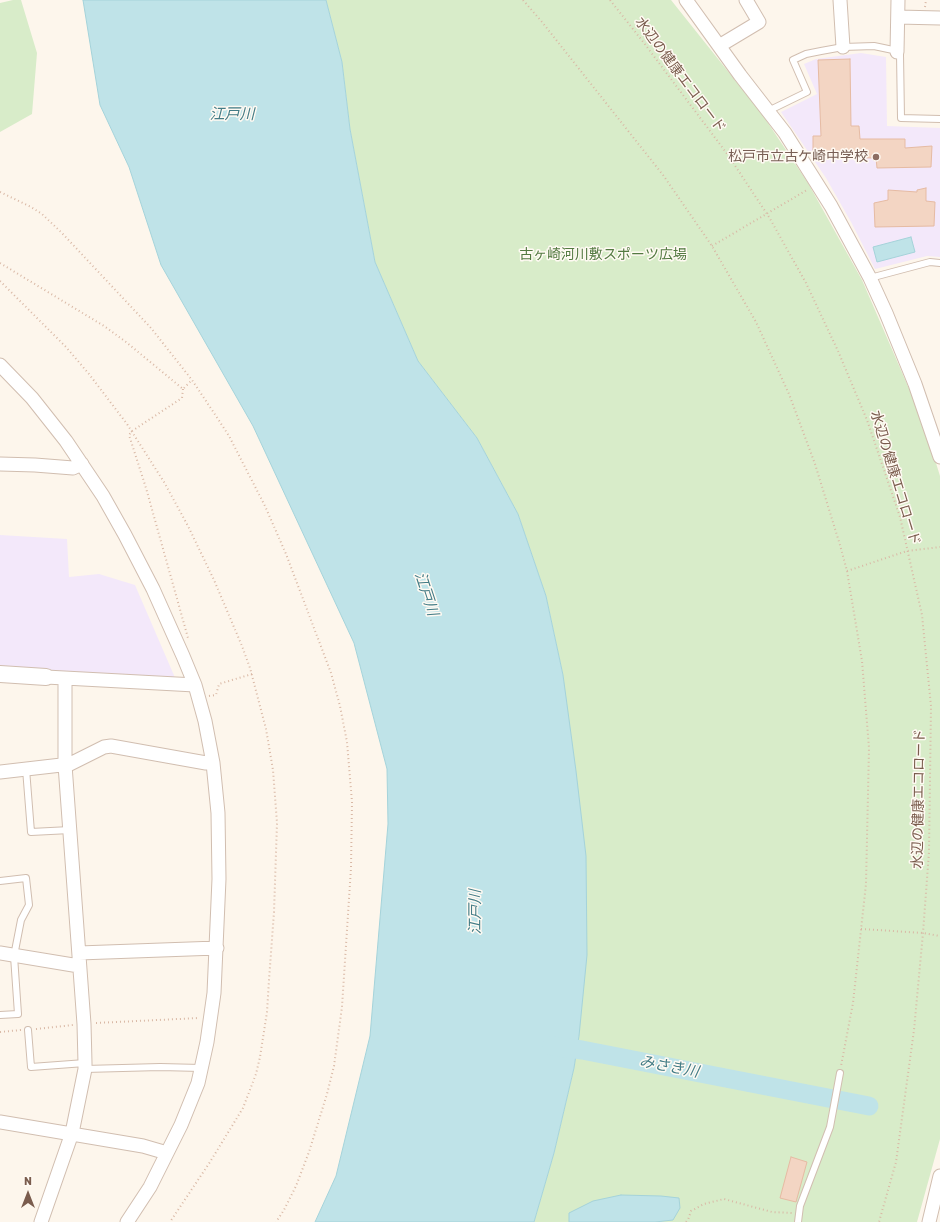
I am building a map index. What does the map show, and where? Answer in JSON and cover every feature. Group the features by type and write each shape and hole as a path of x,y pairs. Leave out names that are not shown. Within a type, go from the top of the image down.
{"street":[{"path":"686,0 740,76 785,133 821,190 870,278 915,384 940,457"},
{"path":"719,46 759,22 746,0"},
{"path":"840,0 843,47"},
{"path":"897,52 898,0"},
{"path":"898,17 940,18"},
{"path":"2,370 32,398 82,464 103,496 138,558 184,656 195,685 205,721 213,763 218,813 219,879 217,948 214,993 201,1068 198,1083 190,1104 167,1153 150,1187 127,1222"},
{"path":"0,464 35,464 73,468 82,464"},
{"path":"0,674 195,685"},
{"path":"42,1222 72,1133 85,1066 84,1024 65,766 65,678"},
{"path":"0,772 65,766 104,747 111,746 213,763"},
{"path":"79,953 217,948"},
{"path":"0,953 79,966"},
{"path":"0,1122 143,1146 167,1153"},
{"path":"929,1222 940,1180"}],"lane":[{"path":"768,111 807,92 793,60 806,54 843,47 874,46 893,50 900,54 901,118 940,119"},
{"path":"870,278 930,262 940,262"},
{"path":"26,769 32,832 70,830"},
{"path":"0,881 26,878 28,905 20,920 14,956 18,1014 0,1015"},
{"path":"28,1030 31,1067 85,1066 201,1068"},
{"path":"798,1222 800,1206 830,1127 840,1073"}],"path":[{"path":"523,0 663,176 712,246 756,322 789,394 815,464 840,545 847,571 862,661 869,748 866,884 853,1003 840,1073"},
{"name":"水辺の健康エコロード","path":"610,0 728,154 769,217 806,283 838,350 867,420 900,517 922,615 931,706 929,852 914,1030 896,1162 879,1222"},
{"path":"712,246 812,187"},
{"path":"0,192 31,206 61,232 151,328 192,380 218,419 246,468 265,506 286,554 331,673 340,706 347,742 352,820 351,868 342,1007 337,1050 327,1094 310,1152 296,1186 276,1222"},
{"path":"0,263 104,326 184,389"},
{"path":"190,644 146,488 129,435 132,431 182,398 184,389 192,380"},
{"path":"847,571 907,552 940,547"},
{"path":"216,695 219,684 252,674"},
{"path":"861,929 923,933 940,936"},
{"path":"0,1032 84,1024 200,1018"},
{"path":"686,1222 691,1211 704,1204 724,1199 772,1212 799,1213"}],"shaded area":[{"name":"松戸市立古ケ崎中学校","path":"861,53 886,57 887,126 940,128 940,257 927,256 875,269 826,178 781,112 817,94 804,64 816,59"},
{"path":"0,535 67,539 69,577 99,574 135,585 176,680 0,668"}],"green space":[{"path":"21,0 37,53 32,114 0,132 0,3"},
{"name":"古ヶ崎河川敷スポーツ広場","path":"326,0 671,0 762,114 808,183 862,280 923,421 940,476 940,1139 917,1222 534,1222 554,1153 574,1068 579,1036 563,675 546,596 518,514 477,438 418,361 375,262 350,129 342,62"}],"water":[{"name":"江戸川","path":"83,0 326,0 342,62 350,129 375,262 418,361 477,438 518,514 546,596 563,675 586,856 587,955 579,1036 574,1068 554,1153 534,1222 315,1222 336,1176 370,1036 388,824 387,769 354,643 253,426 161,265 129,167 100,105"},
{"path":"911,237 915,252 877,262 873,247"},
{"path":"621,1195 679,1198 680,1208 673,1220 655,1222 569,1222 569,1213 593,1201"}],"building":[{"path":"850,59 851,126 859,126 860,139 905,139 905,148 932,146 931,167 877,168 876,158 813,157 813,136 821,136 818,60"},
{"path":"926,188 926,201 935,202 934,226 875,227 874,203 888,200 888,190 917,192 917,190"},
{"path":"791,1157 807,1162 796,1202 780,1198"}],"waterway":[{"name":"みさき川","path":"552,1046 582,1050 869,1106"}],"place":[{"name":"松戸市立古ケ崎中学校","path":"876,157"}]}
